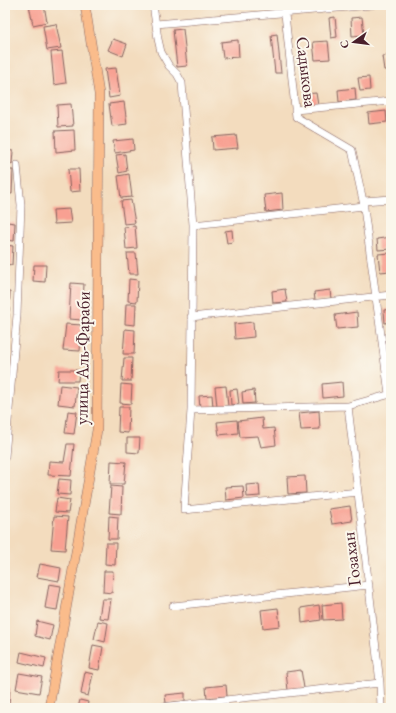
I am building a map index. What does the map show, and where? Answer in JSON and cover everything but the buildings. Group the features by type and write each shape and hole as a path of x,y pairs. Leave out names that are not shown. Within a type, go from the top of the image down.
{"main road":[{"name":"улица Аль-Фараби","path":"49,708 97,430 100,94 85,5"}],"street":[{"path":"154,5 161,52 168,66 177,74 182,83 193,225 191,410 184,510 358,492"},
{"path":"156,24 284,8 372,5"},
{"name":"Садыкова","path":"284,8 296,117 352,150 364,204 390,394"},
{"path":"295,110 391,101"},
{"path":"5,457 8,391 17,315 21,204 17,165"},
{"path":"193,225 364,204 391,199"},
{"path":"192,317 391,295"},
{"path":"191,410 348,406 390,394"},
{"name":"Гозахан","path":"348,406 380,683 380,708"},
{"path":"173,606 369,585"},
{"path":"152,708 380,683"}]}
